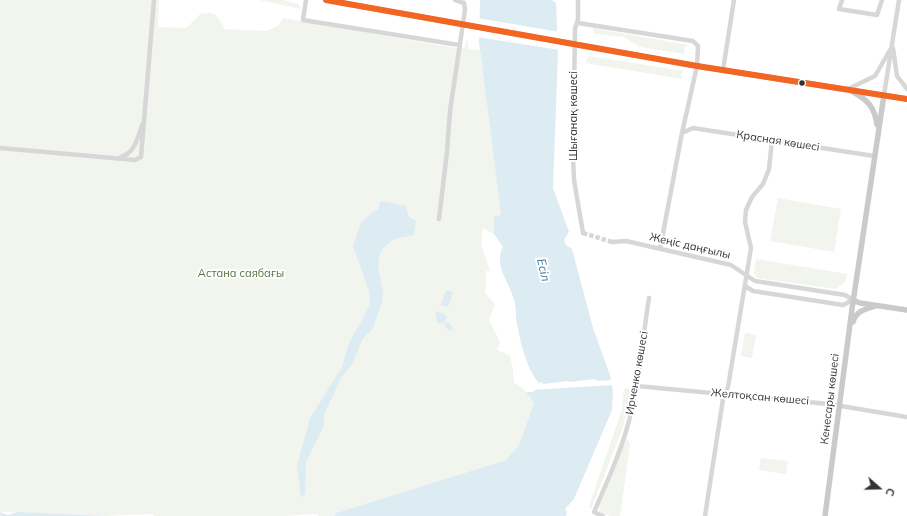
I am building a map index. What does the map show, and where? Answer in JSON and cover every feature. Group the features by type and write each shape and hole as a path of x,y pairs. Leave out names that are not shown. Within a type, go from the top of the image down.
{"main road":[{"path":"326,0 697,66 907,99"},
{"path":"848,89 866,99 871,105 875,114 878,133"},
{"name":"Кенесары көшесі","path":"824,516 853,300 884,95"},
{"name":"Жеңіс даңғылы","path":"853,300 860,303 907,310"},
{"path":"848,339 854,317 860,311 876,305"}],"street":[{"path":"0,148 117,157 136,160 141,157 154,0"},
{"path":"306,0 303,20 460,45"},
{"path":"439,219 450,111 455,87 465,5 462,1 455,0"},
{"name":"Шығанақ көшесі","path":"578,0 573,155 574,180 583,232"},
{"path":"723,70 734,0"},
{"path":"842,0 839,9 877,15 882,0"},
{"name":"Кенесары көшесі","path":"884,95 899,0"},
{"path":"578,23 693,41 698,46 697,66 682,133 660,249"},
{"path":"892,44 898,76 907,89"},
{"path":"848,89 875,76 892,44"},
{"path":"117,157 132,151 145,118"},
{"name":"Красная көшесі","path":"682,133 693,128 874,156"},
{"path":"704,516 728,387 751,248 745,222 746,210 752,197 763,184 769,169 772,140"},
{"name":"Жеңіс даңғылы","path":"612,242 626,241 731,265 755,281 845,295 853,300"},
{"name":"Жеңіс даңғылы","path":"745,286 753,291 843,305 853,300"},
{"name":"Ирченко көшесі","path":"603,516 594,512 623,440 637,386 649,298"},
{"name":"Желтоқсан көшесі","path":"637,386 726,393 840,405 907,417"}],"green space":[{"name":"Астана саябағы","path":"0,0 159,0 158,27 186,28 200,14 211,13 216,15 224,27 223,29 266,31 278,26 283,18 455,48 465,48 466,40 468,42 468,49 480,50 501,215 494,216 494,234 483,228 481,244 490,271 486,271 485,293 495,304 489,320 500,342 497,350 510,356 514,383 523,388 534,403 519,445 506,460 336,513 334,516 319,516 316,514 284,516 154,516 153,514 104,516 0,512"},
{"path":"259,0 283,0 299,4 301,9"},
{"path":"592,28 688,45 684,48 685,54 640,47 624,37 595,34"},
{"path":"589,56 684,71 681,74 682,79 585,63"},
{"path":"778,198 841,209 834,252 770,241"},
{"path":"756,259 847,274 845,282 836,289 757,278 754,274"},
{"path":"745,333 756,335 752,358 741,356"},
{"path":"627,388 633,391 622,430 591,509 589,506 622,409 624,389"},
{"path":"627,437 630,445 620,516 610,516 599,512 599,507"},
{"path":"761,458 788,461 786,474 759,470"}],"water":[{"name":"Есіл","path":"480,0 552,0 556,3 558,53 553,188 569,232 564,240 566,245 572,249 593,328 610,375 613,392 612,410 574,499 565,509 567,512 566,516 334,516 336,513 506,460 519,445 534,403 526,392 533,392 537,388 538,382 530,369 521,343 517,326 515,302 501,267 500,254 503,247 494,234 494,216 501,215 479,42"},
{"path":"381,201 406,206 408,216 416,221 414,235 394,239 384,247 380,254 378,267 383,292 382,302 372,330 363,338 352,364 341,378 324,415 324,425 306,462 305,494 301,497 297,466 310,418 342,367 349,343 370,303 369,291 353,246 361,223 371,213 379,209 379,204"},
{"path":"446,290 453,292 448,307 441,305"},
{"path":"435,311 445,314 447,318 444,321 447,323 448,322 453,329 450,331 444,326 446,325 443,322 440,324 437,322"},
{"path":"0,512 8,515 17,512 104,516 0,516"}],"pier":[{"path":"477,18 560,32 560,50 477,37"},
{"path":"594,379 597,381 613,380 614,385 530,390 540,382 544,384"}],"tunnel":[{"path":"583,233 612,242"}],"transit line":[{"path":"326,0 697,66 907,99"}]}
